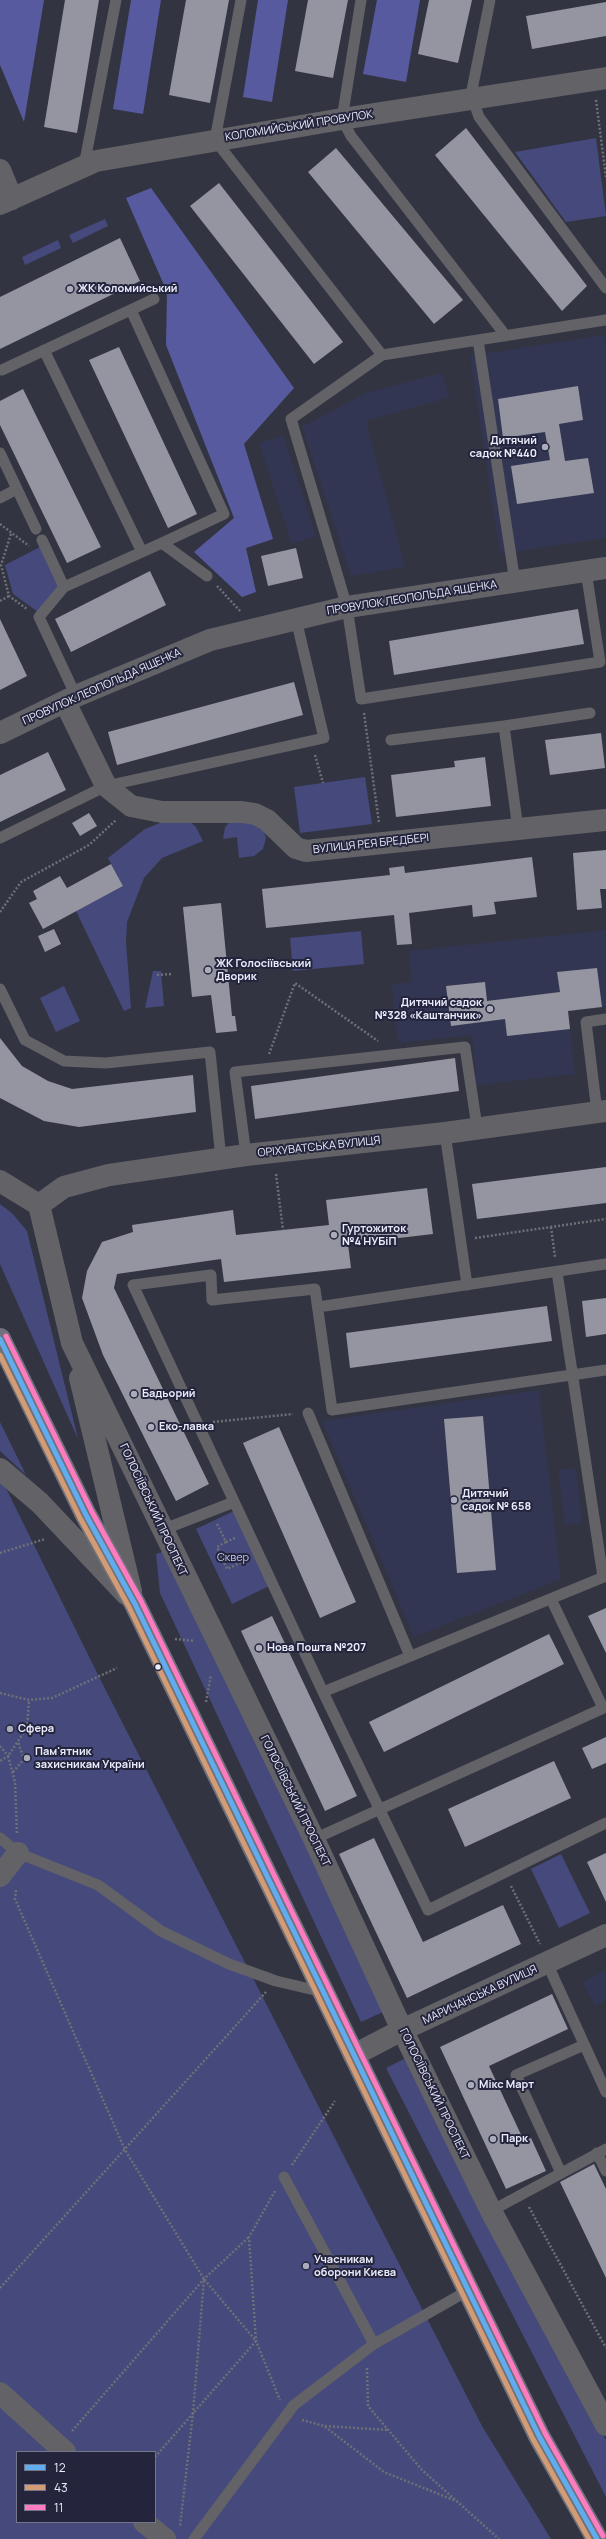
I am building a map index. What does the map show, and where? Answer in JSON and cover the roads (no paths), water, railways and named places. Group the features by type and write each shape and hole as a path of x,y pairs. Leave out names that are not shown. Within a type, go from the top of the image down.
{"highway":[{"path":"0,1339 86,1515 134,1604 539,2436 597,2539"}],"street":[{"name":"КОЛОМИЙСЬКИЙ ПРОВУЛОК","path":"6,201 96,161 342,119 473,100 606,78"},
{"path":"0,170 6,201"},
{"name":"ПРОВУЛОК ЛЕОПОЛЬДА ЯЩЕНКА","path":"0,733 71,699 210,640 347,607 596,569"},
{"name":"ВУЛИЦЯ РЕЯ БРЕДБЕРІ","path":"71,699 106,786 131,806 162,812 242,812 255,814 267,820 296,848 306,851 606,820"},
{"name":"ОРІХУВАТСЬКА ВУЛИЦЯ","path":"39,1205 64,1187 109,1175 246,1155 445,1133 477,1127 601,1111"},
{"path":"0,1180 39,1205"},
{"name":"ГОЛОСІЇВСЬКИЙ ПРОСПЕКТ","path":"39,1205 72,1343 104,1404 162,1530 314,1839 402,2030 491,2212 606,2424"},
{"path":"72,1343 134,1604"},
{"path":"0,1470 40,1503 134,1604"},
{"path":"8,1880 18,1853"},
{"name":"МАРИЧАНСЬКА ВУЛИЦЯ","path":"354,2055 545,1956 606,1935"},
{"path":"0,2393 62,2449"},
{"path":"146,2523 172,2535"}],"lane":[{"path":"84,166 116,0"},
{"path":"242,0 215,140 382,355"},
{"path":"361,0 342,119 351,136 506,336"},
{"path":"490,0 472,90 473,100 479,117 606,288"},
{"path":"2,370 154,299"},
{"path":"71,699 39,617 64,587 224,514 131,310"},
{"path":"596,569 600,662 362,699 347,607 291,419 382,355 606,320"},
{"path":"478,340 515,582"},
{"path":"44,350 142,552"},
{"path":"0,453 36,529"},
{"path":"0,498 17,489"},
{"path":"42,540 64,587"},
{"path":"162,543 207,576"},
{"path":"0,838 106,786 324,738 296,619"},
{"path":"391,740 504,726 590,713"},
{"path":"504,726 518,829"},
{"path":"0,989 25,1040 64,1061 106,1063 210,1052 221,1159"},
{"path":"601,1111 586,1022 606,1019"},
{"path":"246,1155 235,1072 465,1046 477,1127"},
{"path":"445,1133 467,1285"},
{"path":"318,1307 606,1264"},
{"path":"323,1692 605,1576 572,1375 557,1272"},
{"path":"606,1370 332,1410 315,1288 212,1300 211,1275 133,1285 323,1692 428,1910 606,1824"},
{"path":"308,1413 410,1656"},
{"path":"162,1530 234,1502"},
{"path":"314,1839 604,1707 551,1599"},
{"path":"0,1838 18,1853 98,1885 161,1931 228,1964 276,1981 324,1992"},
{"path":"545,1956 606,2092"},
{"path":"561,2173 516,2075 584,2045"},
{"path":"491,2212 601,2151 606,2171"},
{"path":"284,2176 370,2347"},
{"path":"194,2539 294,2405 370,2347 469,2290"}],"place":[{"name":"ЖК Коломийський","path":"70,289"},
{"name":"Дитячий садок №440","path":"545,447"},
{"name":"ЖК Голосіївський Дворик","path":"208,970"},
{"name":"Дитячий садок №328 «Каштанчик»","path":"490,1009"},
{"name":"Гуртожиток №4 НУБіП","path":"334,1235"},
{"name":"Бадьорий","path":"134,1394"},
{"name":"Еко-лавка","path":"151,1427"},
{"name":"Дитячий садок № 658","path":"454,1500"},
{"name":"Нова Пошта №207","path":"259,1648"},
{"name":"Сфера","path":"10,1729"},
{"name":"Пам'ятник захисникам України","path":"27,1758"},
{"name":"Мікс Март","path":"471,2085"},
{"name":"Парк","path":"493,2139"},
{"name":"Учасникам оборони Києва","path":"306,2266"}],"park label":[{"name":"Сквер","path":"233,1558"}]}
